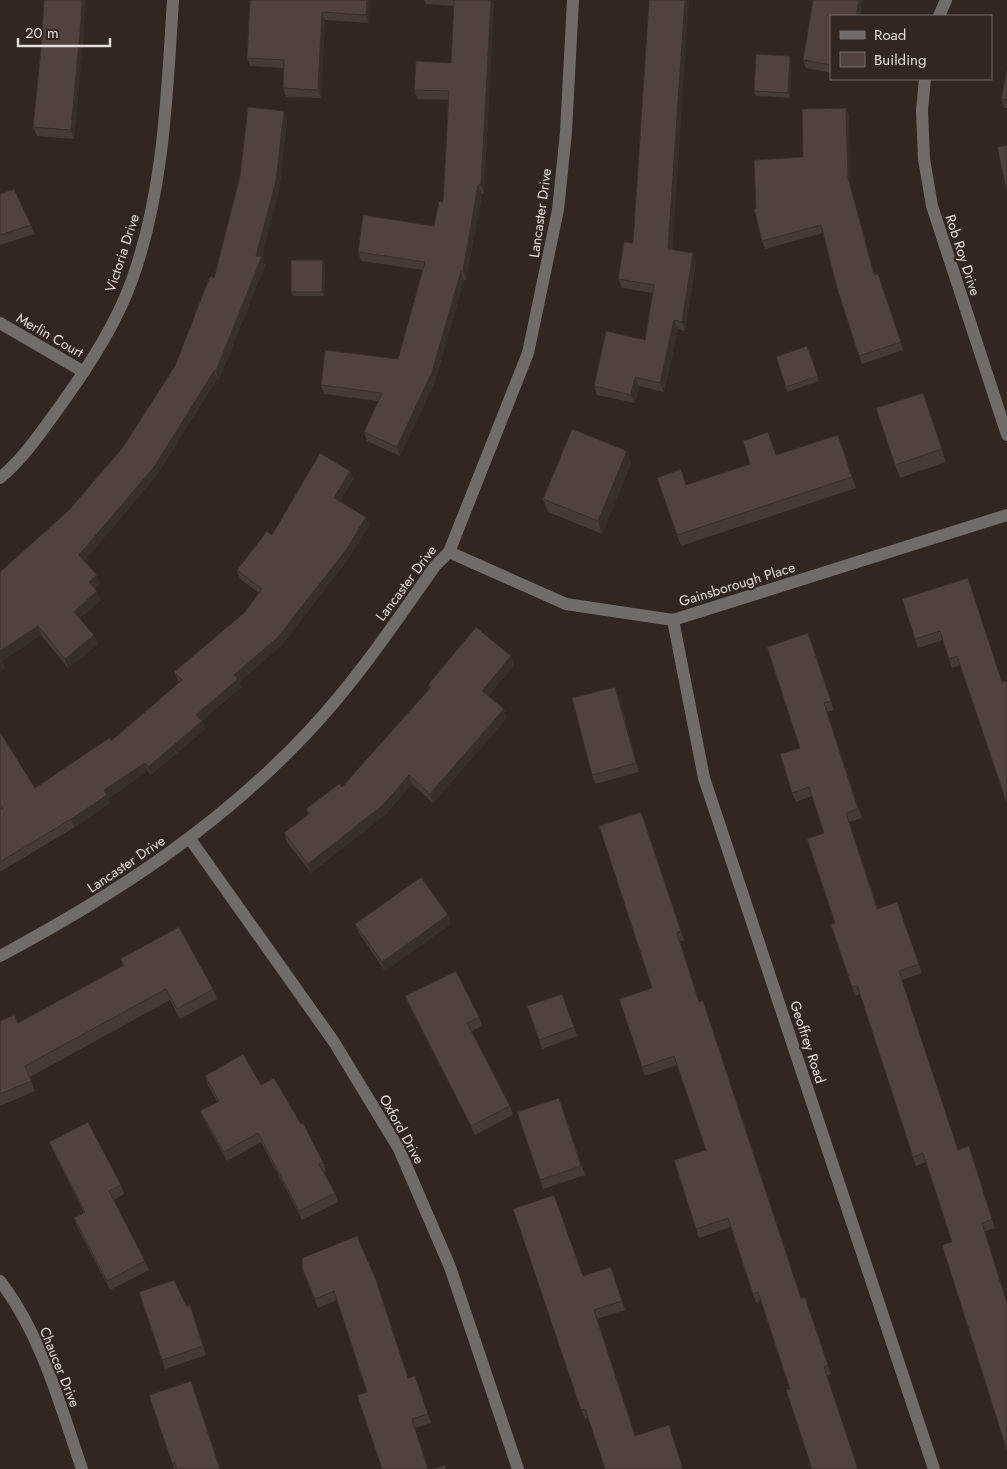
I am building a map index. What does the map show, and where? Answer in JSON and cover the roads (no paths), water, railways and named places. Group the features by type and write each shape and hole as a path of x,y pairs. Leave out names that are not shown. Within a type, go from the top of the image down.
{"street":[{"name":"Victoria Drive","path":"0,478 41,432 84,372 105,338 131,282 147,230 166,123 173,0"},
{"name":"Lancaster Drive","path":"0,956 111,894 190,839 268,772 314,726 342,694 435,566 449,552 528,353 549,261 558,210 566,132 573,0"},
{"path":"939,15 946,0"},
{"name":"Rob Roy Drive","path":"925,80 922,110 924,159 932,206 1007,435"},
{"name":"Merlin Court","path":"0,323 84,372"},
{"name":"Gainsborough Place","path":"449,552 566,604 672,620 1007,516"},
{"name":"Geoffrey Road","path":"672,620 704,778 934,1469"},
{"name":"Oxford Drive","path":"190,839 334,1042 399,1149 450,1267 518,1469"},
{"name":"Chaucer Drive","path":"0,1281 14,1300 44,1360 82,1469"}]}
